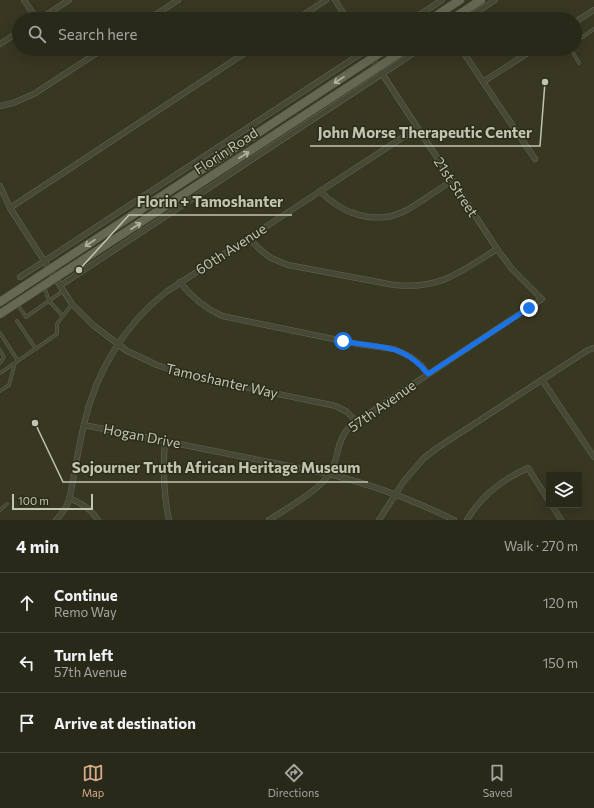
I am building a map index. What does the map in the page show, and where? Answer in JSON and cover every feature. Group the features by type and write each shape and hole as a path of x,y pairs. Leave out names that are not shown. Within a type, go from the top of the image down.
{"main road":[{"path":"446,12 460,0"},
{"path":"463,12 481,0"},
{"name":"Florin Road","path":"0,301 375,56"},
{"name":"Florin Road","path":"0,314 44,286 58,281 380,71 398,56"}],"street":[{"path":"24,0 33,12"},
{"path":"49,12 69,0"},
{"path":"159,12 178,0"},
{"path":"308,12 326,0"},
{"path":"335,0 343,12"},
{"path":"424,12 442,0"},
{"path":"477,12 495,0"},
{"path":"582,18 594,10"},
{"path":"0,44 12,36"},
{"path":"0,106 13,103 34,94 92,56"},
{"path":"10,208 240,56"},
{"name":"Florin Road","path":"20,277 355,56"},
{"name":"Florin Road","path":"380,71 407,56"},
{"path":"466,56 535,159"},
{"path":"483,82 523,56"},
{"name":"21st Street","path":"372,58 497,249 512,269 542,299"},
{"name":"60th Avenue","path":"56,520 64,510 69,498 84,425 93,391 117,344 154,301 180,282 417,128"},
{"path":"320,191 332,202 350,213 360,216 380,218 391,216 407,210 452,181"},
{"name":"Tamoshanter Way","path":"0,186 10,208 72,304 93,325 117,344 134,354 172,371 330,404 343,409 356,420"},
{"path":"248,238 271,258 288,265 406,287 428,285 448,279 497,249"},
{"path":"180,282 198,302 222,316 358,344 394,349 411,357 421,365 428,374"},
{"name":"57th Avenue","path":"269,520 326,480 333,466 341,438 356,420 542,299"},
{"path":"379,520 413,469 437,448 588,350 594,348"},
{"path":"542,380 594,457"},
{"name":"Hogan Drive","path":"84,425 329,474 360,482 395,494 454,520"},
{"path":"165,440 164,486 169,520"},
{"path":"467,520 489,493 508,478 528,468 546,496"},
{"path":"69,498 85,506 98,520"},
{"path":"554,508 561,520"}],"lane":[{"path":"582,37 594,29"},
{"path":"574,56 579,63"},
{"path":"44,286 49,301 63,316"},
{"path":"16,304 26,317 64,290"},
{"path":"0,373 57,334 57,324 72,304"},
{"path":"17,321 36,349"},
{"path":"0,334 18,361"},
{"path":"0,350 4,356 0,362"},
{"path":"0,392 10,385 15,363"},
{"path":"0,510 7,504"}],"place":[{"name":"John Morse Therapeutic Center","path":"545,82"},
{"name":"Florin + Tamoshanter","path":"79,270"},
{"name":"Sojourner Truth African Heritage Museum","path":"35,423"}],"route":[{"path":"343,341 385,347 403,352 416,360 428,374 529,308"}]}
